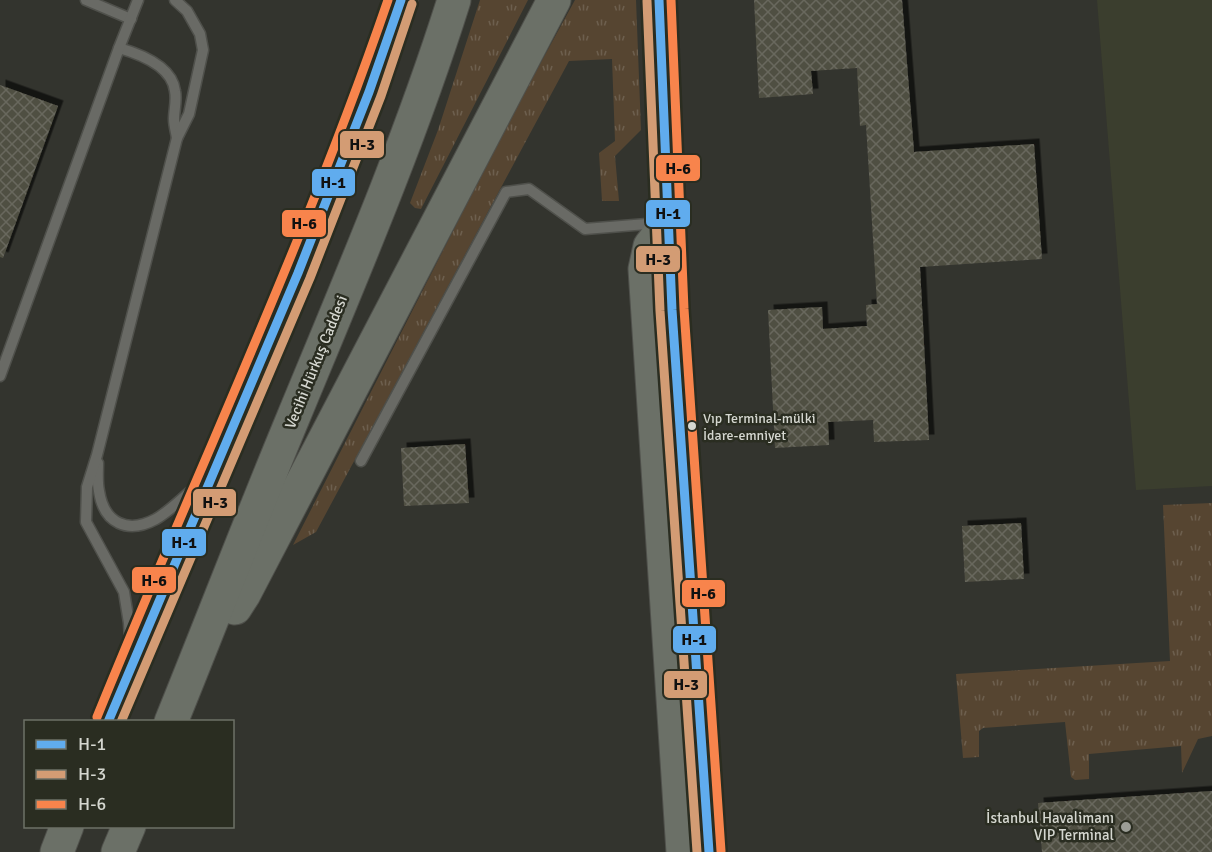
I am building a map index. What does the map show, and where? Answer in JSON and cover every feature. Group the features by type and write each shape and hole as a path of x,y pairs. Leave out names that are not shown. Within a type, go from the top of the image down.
{"main road":[{"path":"109,720 333,188 377,75 401,0"},
{"name":"Vecihi Hürkuş Caddesi","path":"172,720 277,456 380,208 454,0"},
{"path":"188,680 244,594 554,0"},
{"path":"660,0 672,310 709,852"},
{"path":"668,222 650,246 645,269 683,852"},
{"path":"57,852 66,828"},
{"path":"118,852 128,828"}],"lane":[{"path":"86,0 131,19"},
{"path":"0,376 118,48 138,0"},
{"path":"131,664 129,623 124,592 86,522 87,488 177,138 189,114 203,50 201,34 187,11 175,0"},
{"path":"118,48 137,53 159,66 170,78 175,90 174,121 177,138"},
{"path":"361,461 506,192 529,189 585,229 668,222"},
{"path":"97,455 99,492 104,509 113,521 128,527 141,525 157,518 211,476"}],"shaded area":[{"path":"1097,0 1212,0 1212,486 1136,490"}],"green space":[{"path":"480,0 528,0 421,209 415,208 410,203 438,130"},
{"path":"575,0 636,0 641,130 615,156 619,201 602,201 599,153 615,141 612,59 569,61 316,532 293,545 511,117"},
{"path":"1212,503 1212,736 1198,739 1182,773 1181,746 1089,754 1089,779 1075,780 1071,777 1065,722 983,728 979,731 979,757 963,758 956,674 1170,661 1163,505"}],"building":[{"path":"754,0 902,0 914,152 1034,144 1042,259 920,267 929,440 874,442 873,420 828,422 829,445 775,448 768,310 822,307 823,329 867,326 866,305 877,304 866,125 860,126 857,68 811,71 813,94 759,98"},
{"path":"0,85 58,106 3,258 0,257"},
{"path":"465,444 469,503 404,506 401,448"},
{"path":"1021,523 1024,579 965,582 962,526"},
{"name":"İstanbul Havalimanı VIP Terminal","path":"1212,791 1212,852 1042,852 1038,803"}],"transit line":[{"name":"H-6","path":"97,717 285,272 388,0"},
{"name":"H-1","path":"109,720 298,273 369,92 401,0"},
{"name":"H-1","path":"659,0 672,310 709,852"},
{"name":"H-6","path":"671,0 684,309 721,851"},
{"name":"H-3","path":"647,1 660,311 697,852"},
{"name":"H-3","path":"122,720 310,278 381,96 412,4"}],"place":[{"name":"Vıp Terminal-mülki İdare-emniyet","path":"692,426"},
{"name":"İstanbul Havalimanı VIP Terminal","path":"1126,827"}]}
